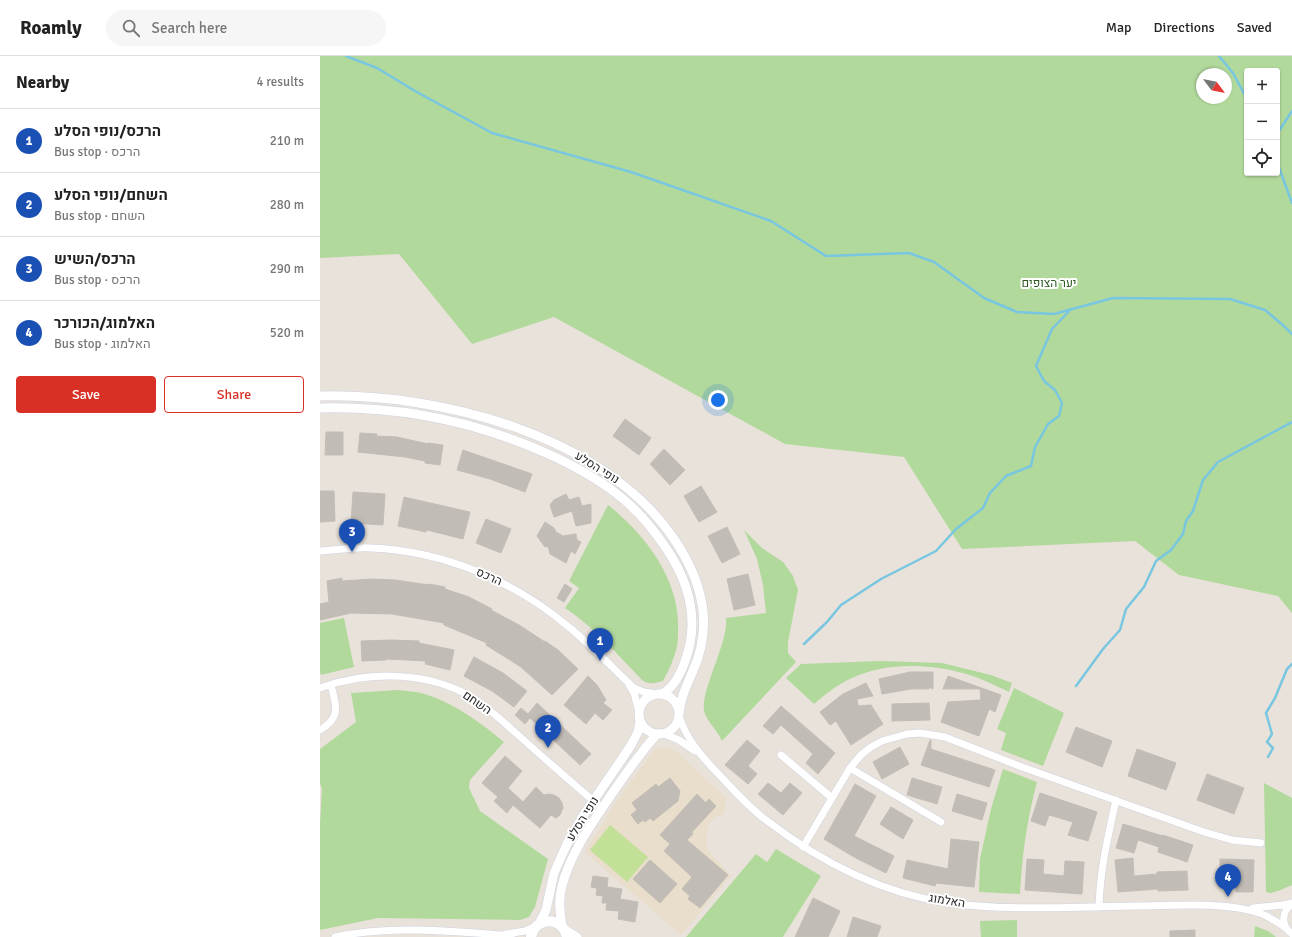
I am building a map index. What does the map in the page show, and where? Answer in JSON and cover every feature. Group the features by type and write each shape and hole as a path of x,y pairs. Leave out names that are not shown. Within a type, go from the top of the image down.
{"main road":[{"path":"531,937 534,929 544,922 557,922 564,930"}],"street":[{"name":"נופי הסלע","path":"320,396 350,396 394,399 451,409 486,418 537,436 587,460 619,481 638,496 666,526 683,552 696,580 701,600 704,618 702,638 697,661 683,694 679,715"},
{"name":"נופי הסלע","path":"320,408 393,411 431,417 483,430 533,447 568,464 592,477 622,498 649,525 673,558 685,585 690,602 692,627 686,658 672,687 660,694"},
{"name":"הרכס","path":"320,551 370,548 391,549 438,558 488,576 508,585 543,606 580,636 634,688 644,692 660,694"},
{"name":"השחם","path":"320,688 363,677 408,678 437,683 461,692 485,706 602,808"},
{"name":"הרכס","path":"626,680 634,693 640,717"},
{"path":"320,730 333,720 335,714 336,706 331,685"},
{"path":"660,694 668,696 675,703 679,715 674,727 669,731 660,734 652,733 647,730 640,717 643,702 652,696 660,694"},
{"name":"האלמוג","path":"679,715 683,729 697,752"},
{"name":"נופי הסלע","path":"538,925 546,910 551,884 560,858 574,832 638,732 640,717"},
{"path":"803,846 850,768 861,755 882,741 907,734 920,733 945,737 1022,767 1220,837 1232,840 1261,843"},
{"name":"נופי הסלע","path":"564,930 559,902 565,877 580,843 634,762 660,734"},
{"name":"האלמוג","path":"660,734 679,740 697,752 757,813 803,846 843,870 903,893 947,903 1003,907 1238,907 1261,913 1272,919 1289,933"},
{"path":"781,755 832,798"},
{"path":"850,768 941,822"},
{"path":"1099,907 1102,863 1116,800"},
{"path":"1289,933 1283,918 1287,908 1292,903"},
{"name":"האלמוג","path":"1245,909 1292,903"},
{"path":"503,935 525,931 538,925"},
{"path":"335,937 366,932 408,930 444,931 503,935 512,937"},
{"path":"564,930 578,937"}],"shaded area":[{"path":"660,747 669,748 678,753 726,798 724,814 715,817 708,826 706,838 707,847 710,853 731,876 681,935 585,852 613,807 654,750"}],"green space":[{"name":"יער הצופים","path":"320,56 1292,56 1292,613 1278,596 1179,575 1135,541 962,549 904,457 785,444 554,317 472,344 399,254 320,258"},
{"path":"608,505 635,530 648,545 667,577 674,595 677,613 678,643 673,660 663,681 650,683 642,680 596,633 565,608 579,588 569,581"},
{"path":"744,530 762,548 783,562 793,576 798,590 788,642 788,653 796,662 722,741 705,714 704,705 705,695 723,641 726,629 726,618 766,613 763,585 757,559"},
{"path":"344,618 354,667 321,675 320,623"},
{"path":"879,661 942,663 991,675 1012,683 1009,692 986,681 963,673 921,666 893,667 879,669 847,680 814,704 786,678 801,664"},
{"path":"1014,688 1064,713 1043,766 1001,750 1006,733 997,729"},
{"path":"398,690 424,694 439,699 459,709 504,742 470,780 469,788 480,811 548,859 535,907 529,917 520,920 378,918 320,930 320,824 322,788 320,784 320,749 356,722 351,693"},
{"path":"1003,769 1037,782 1030,810 1022,865 1020,894 979,892 980,859 991,809"},
{"path":"1264,783 1292,798 1292,885 1270,893 1266,892"},
{"path":"610,825 648,857 627,882 590,850"},
{"path":"776,849 821,876 783,937 686,937 756,854 767,862"},
{"path":"1017,920 1017,937 981,937 980,921"},
{"path":"1255,926 1268,931 1276,937 1254,937"}],"building":[{"path":"625,419 651,438 639,455 613,436"},
{"path":"326,432 343,432 343,455 325,455"},
{"path":"360,433 377,434 376,436 397,437 428,444 443,445 440,465 425,463 425,461 405,457 358,452"},
{"path":"664,449 685,470 670,485 650,464"},
{"path":"463,450 532,474 525,492 490,479 457,470"},
{"path":"701,486 717,512 699,522 684,496"},
{"path":"320,491 334,491 335,521 320,522"},
{"path":"353,492 385,494 383,525 351,523"},
{"path":"566,494 569,500 579,497 582,506 591,504 591,523 576,526 572,511 554,517 550,505 554,500"},
{"path":"404,497 470,512 463,539 427,530 426,532 398,526"},
{"path":"486,519 511,529 501,553 476,543"},
{"path":"545,522 563,536 576,534 577,540 581,542 575,554 571,551 566,563 550,554 548,546 545,547 537,536"},
{"path":"727,527 740,554 722,563 708,536"},
{"path":"748,574 755,605 734,610 727,579"},
{"path":"342,578 342,581 372,579 395,580 445,587 445,589 469,597 492,609 491,610 545,641 558,650 578,669 552,695 521,667 486,645 487,643 444,625 444,623 392,614 351,613 320,620 320,604 329,602 327,581"},
{"path":"565,584 572,589 564,602 557,598"},
{"path":"361,641 419,641 419,643 454,650 450,670 425,664 426,661 386,659 362,661"},
{"path":"474,657 503,673 527,691 514,707 492,691 464,676"},
{"path":"910,672 933,672 933,689 929,687 929,689 911,689 882,694 879,679"},
{"path":"588,676 597,685 606,700 603,703 612,710 603,720 595,713 586,724 564,705"},
{"path":"948,676 1001,695 995,712 989,709 979,736 941,722 948,702 981,700 980,689 943,689"},
{"path":"866,683 873,696 857,699 858,706 871,705 883,724 851,745 836,721 830,725 820,712 843,694"},
{"path":"537,703 591,754 580,765 530,718 525,724 515,715 521,708 528,714"},
{"path":"929,703 930,720 892,721 892,704"},
{"path":"781,706 835,753 818,774 806,763 813,754 781,725 773,734 763,726"},
{"path":"1076,727 1112,741 1102,767 1066,752"},
{"path":"747,740 760,751 748,766 757,774 748,784 725,765"},
{"path":"930,740 931,749 995,770 989,787 921,765"},
{"path":"900,747 909,764 882,779 873,762"},
{"path":"1137,749 1176,763 1166,790 1128,776"},
{"path":"505,756 522,771 508,788 523,802 536,787 544,795 554,795 559,798 562,803 563,808 560,815 556,818 551,815 540,828 513,805 507,813 494,801 498,797 482,783"},
{"path":"1207,774 1244,788 1234,814 1197,800"},
{"path":"670,778 680,791 678,801 653,821 650,818 645,822 643,820 638,824 631,815 637,810 632,803 656,784 658,787"},
{"path":"912,778 942,787 937,804 907,795"},
{"path":"768,783 781,793 790,783 802,793 783,815 758,794"},
{"path":"855,784 876,796 854,836 894,856 886,873 854,857 824,839"},
{"path":"1040,793 1097,812 1088,841 1068,835 1073,822 1049,815 1045,826 1031,821"},
{"path":"697,794 706,803 709,799 716,806 692,832 693,834 687,840 728,875 700,908 688,899 690,896 682,889 692,877 664,851 670,844 660,835"},
{"path":"957,794 987,803 982,820 952,811"},
{"path":"891,807 913,820 903,839 880,824"},
{"path":"1123,824 1193,845 1187,862 1158,852 1159,847 1138,840 1134,853 1116,848"},
{"path":"951,839 979,842 974,887 936,883 935,886 903,878 907,860 948,869"},
{"path":"1133,858 1134,876 1157,874 1157,872 1187,871 1188,890 1158,891 1158,889 1118,892 1115,860"},
{"path":"1027,859 1044,860 1043,874 1064,876 1065,861 1084,862 1082,894 1025,890"},
{"path":"1220,859 1254,860 1253,892 1236,892 1236,879 1220,878"},
{"path":"650,860 677,884 660,903 633,879"},
{"path":"593,876 608,878 607,887 622,889 620,899 638,902 635,922 618,919 619,911 606,910 607,903 602,903 603,896 596,895 597,888 591,887"},
{"path":"813,898 840,911 828,937 795,937"},
{"path":"853,917 881,926 877,937 847,937"},
{"path":"1195,930 1195,937 1170,937 1170,931"}],"waterway":[{"path":"346,56 377,68 415,91 492,133 631,172 771,221 826,256 909,253 934,262 984,298 1017,312 1054,314 1113,298 1230,299 1265,310 1292,334"},
{"path":"1219,56 1233,73 1244,93"},
{"path":"1280,129 1292,111"},
{"path":"1280,170 1292,203"},
{"path":"804,644 827,622 841,605 881,579 936,551 956,529 983,508 990,493 1006,476 1031,466 1035,447 1048,424 1059,416 1062,403 1055,390 1044,381 1036,366 1052,329 1071,309"},
{"path":"1076,686 1103,649 1120,630 1126,609 1144,587 1156,561 1171,550 1183,534 1186,521 1193,511 1203,480 1218,462 1292,422"},
{"path":"1268,757 1273,748 1267,742 1272,734 1266,713 1275,698 1287,669 1292,664"}],"place":[{"name":"הרכס/השיש","path":"352,552"},
{"name":"הרכס/נופי הסלע","path":"600,661"},
{"name":"השחם/נופי הסלע","path":"548,748"},
{"name":"האלמוג/הכורכר","path":"1228,897"}]}
